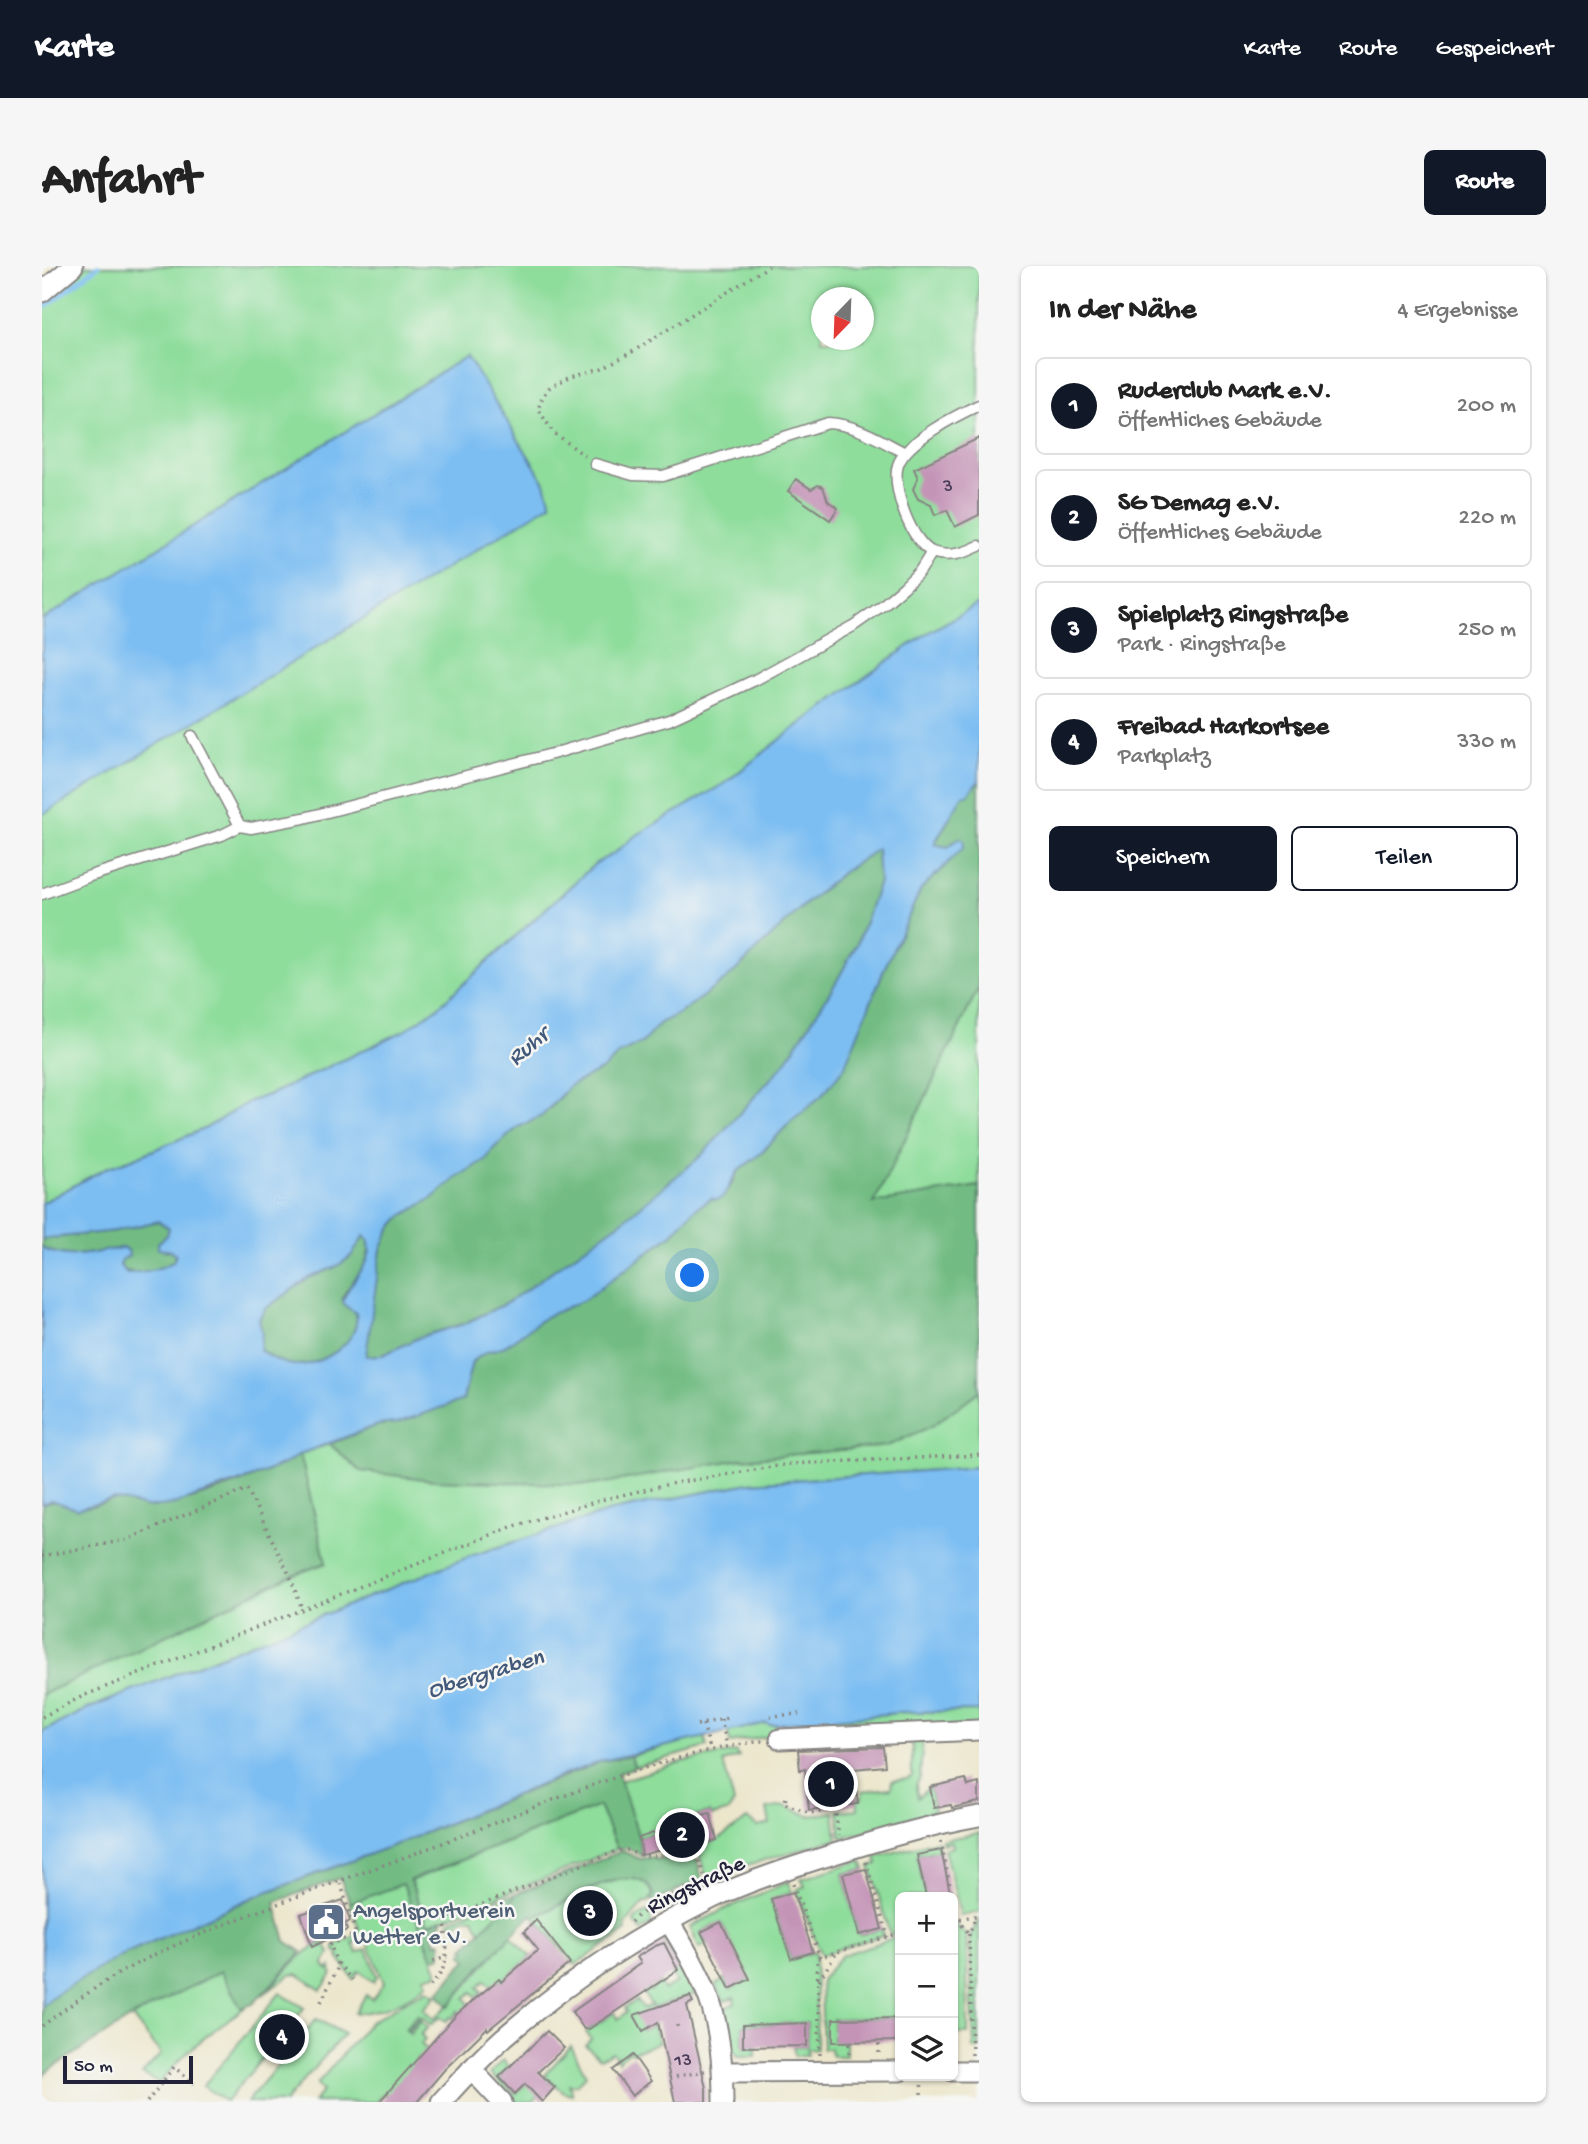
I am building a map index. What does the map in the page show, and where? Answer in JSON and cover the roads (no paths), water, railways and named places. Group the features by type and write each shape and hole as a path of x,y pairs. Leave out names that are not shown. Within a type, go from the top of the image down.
{"street":[{"path":"42,292 73,266"},
{"path":"780,1739 931,1730 979,1730"},
{"name":"Ringstraße","path":"441,2102 514,2028 582,1975 630,1942 712,1898 787,1869 861,1846 979,1816"},
{"path":"669,1922 691,1956 713,2008 719,2029 723,2102"},
{"path":"471,2070 502,2102"},
{"path":"723,2070 895,2071"}],"lane":[{"path":"979,405 943,423 905,453 898,464 896,489 911,526 923,545 932,552 956,554 979,546"},
{"path":"595,464 633,475 663,476 828,423 840,423 905,453"},
{"path":"42,894 222,835 240,826 251,828 304,818 566,751 669,720 755,680 853,626 904,587 920,571 932,552"},
{"path":"192,736 240,826"}],"water":[{"path":"467,356 545,483 551,504 42,815 42,620"},
{"name":"Ruhr","path":"979,604 979,781 967,795 963,795 934,844 948,847 959,838 964,840 963,848 921,889 885,967 844,1068 822,1095 737,1172 723,1197 716,1200 712,1198 695,1209 672,1234 584,1300 545,1317 505,1346 486,1352 472,1361 463,1400 397,1423 378,1425 300,1454 253,1477 171,1505 145,1507 114,1499 77,1509 51,1500 42,1504 42,1248 72,1255 122,1248 128,1250 129,1256 121,1260 120,1266 127,1273 162,1267 173,1262 176,1255 171,1250 158,1249 158,1243 167,1235 169,1228 158,1221 115,1231 42,1239 42,1203 106,1168 206,1128 250,1101 271,1094 402,1032 436,1009 596,863 725,783 800,724 924,635","holes":["877,849 879,882 858,942 837,981 785,1063 701,1156 625,1219 509,1302 464,1324 420,1337 383,1355 366,1356 381,1249 390,1229 402,1216 431,1199 459,1176 486,1159 494,1148 518,1127 542,1116 569,1086 603,1069 619,1054 643,1042 660,1023 680,1013 730,976 803,906 843,872","364,1236 368,1239 369,1256 343,1301 344,1305 356,1313 353,1334 346,1343 327,1357 305,1365 280,1362 260,1350 262,1332 259,1319 265,1309 309,1278 337,1266 351,1256"]},
{"name":"Obergraben","path":"979,1467 979,1711 907,1712 769,1725 766,1723 602,1761 405,1841 256,1896 122,1955 56,1994 42,2006 42,1732 85,1710 471,1556 608,1512 749,1483"}],"waterway":[{"path":"42,309 98,266"}],"place":[{"name":"Ruderclub Mark e.V.","path":"831,1784"},
{"name":"SG Demag e.V.","path":"682,1835"},
{"name":"Spielplatz Ringstraße","path":"590,1913"},
{"name":"Angelsportverein Wetter e.V.","path":"326,1922"},
{"name":"Freibad Harkortsee","path":"282,2037"}]}
